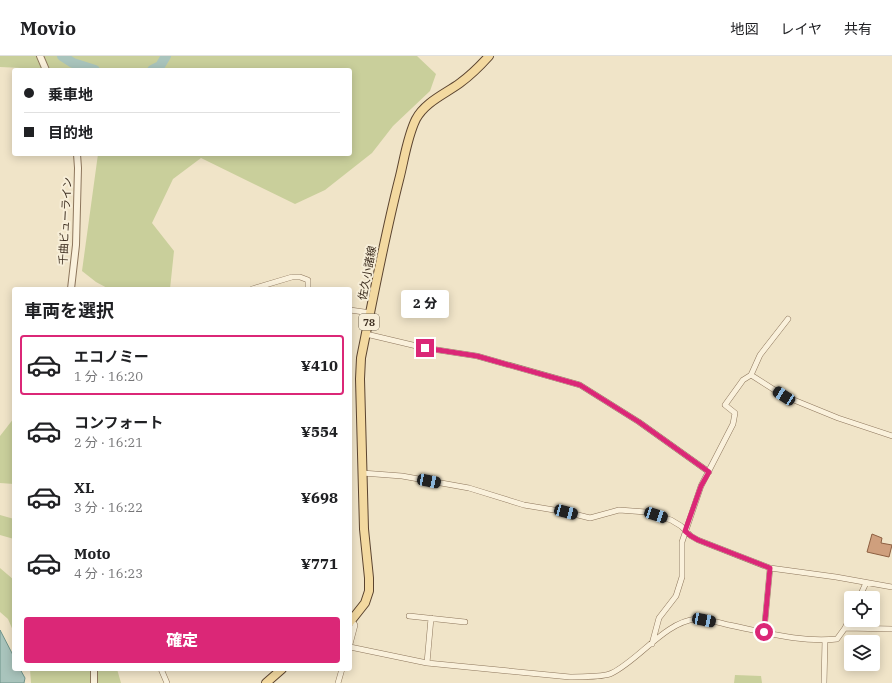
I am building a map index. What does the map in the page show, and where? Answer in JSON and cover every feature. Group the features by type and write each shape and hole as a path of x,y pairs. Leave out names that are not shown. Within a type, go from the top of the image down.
{"main road":[{"name":"佐久小諸線","path":"352,620 365,603 369,591 364,530 362,473 361,358 391,212 411,132 416,119 434,100 477,70 489,56"},
{"path":"266,683 280,671"}],"street":[{"path":"40,56 45,68"},
{"name":"千曲ビューライン","path":"71,287 76,245 77,156"},
{"path":"259,287 292,277 300,277 308,280 308,287"},
{"path":"352,310 370,313"},
{"path":"652,644 659,618 676,596 682,577 681,551 685,531 701,486 733,424 735,413 725,405 743,380 751,375 760,355 788,319"},
{"path":"366,334 425,348 477,356 580,385 639,422 709,472"},
{"path":"751,375 784,396 838,418 892,436"},
{"path":"362,473 402,476 469,488 524,505 566,512 590,518 619,510 646,512 671,520 698,540 770,568 836,577 892,587"},
{"path":"764,632 770,568"},
{"path":"862,591 866,583"},
{"path":"409,616 465,622"},
{"path":"427,663 431,618"},
{"path":"352,647 427,663 570,677 587,677 611,674 680,624 696,619 790,637 825,640 837,639 845,628 892,630"},
{"path":"352,622 354,625 352,634"},
{"path":"824,683 825,640"},
{"path":"94,671 94,683"},
{"path":"162,671 167,683"},
{"path":"338,683 341,671"}],"green space":[{"path":"0,56 417,56 436,74 430,91 393,126 372,153 325,190 295,204 201,158 173,179 152,223 174,251 170,287 105,287 82,271 98,156 352,156 352,68 0,67"},
{"path":"12,421 12,484 0,483 0,436"},
{"path":"0,515 12,518 12,538 0,535"},
{"path":"0,568 12,578 12,628 8,619 0,612"},
{"path":"30,671 118,671 121,683 31,683"},
{"path":"735,675 761,676 762,683 734,683"}],"water":[{"path":"0,630 12,653 12,671 21,671 25,678 24,683 0,683"}],"building":[{"path":"872,534 882,538 881,543 892,545 889,557 867,552"}],"waterway":[{"path":"62,56 73,63 89,68"},
{"path":"156,68 160,66 166,56"}],"route":[{"path":"425,348 477,356 580,385 639,422 709,472 701,486 694,510 685,531 687,534 698,540 770,568 764,632"}]}
